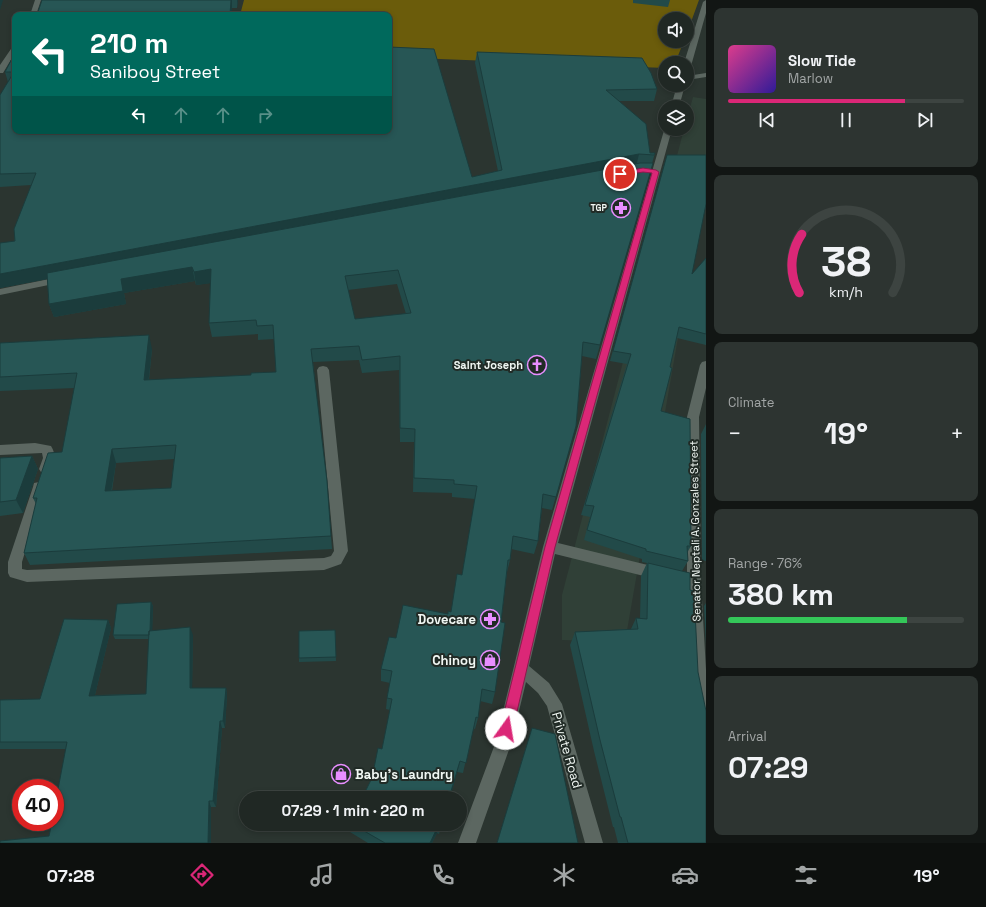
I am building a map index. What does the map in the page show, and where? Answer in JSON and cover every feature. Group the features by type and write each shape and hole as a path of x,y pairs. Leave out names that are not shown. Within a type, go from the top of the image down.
{"street":[{"path":"34,12 38,0"},
{"path":"690,56 706,2"},
{"path":"0,71 12,52"},
{"path":"694,77 706,75"},
{"path":"467,843 503,744 550,547 666,136"},
{"path":"643,170 656,172"},
{"path":"0,292 71,278"},
{"name":"Senator Neptali A. Gonzales Street","path":"706,365 693,416 694,582 699,684 706,722"},
{"path":"0,450 35,448 47,449 48,458 16,562 15,573 27,576 324,564 336,560 341,551 323,370"},
{"path":"550,547 694,582"},
{"name":"Private Road","path":"520,669 532,677 546,690 554,704 594,843"}],"shaded area":[{"path":"244,0 699,0 694,14 694,12 658,12 658,48 681,48 678,56 658,56 658,68 392,57 392,12 241,12"},
{"path":"693,97 706,99 706,177 625,642 562,640 562,595 682,136 694,136 694,100 692,100"}],"building":[{"path":"42,0 231,0 230,12 38,12"},
{"path":"392,47 434,49 472,177 502,170 477,52 642,58 651,73 657,89 606,90 646,124 650,153 655,153 654,155 639,154 0,274 0,243 15,241 14,229 36,173 0,174 0,95 12,75 12,134 392,134"},
{"path":"12,59 12,72 5,72"},
{"path":"667,155 706,155 706,204 692,274 706,258 706,334 679,327 670,367 672,368 661,411 690,419 691,546 687,546 688,561 646,551 646,549 587,530 594,506 585,505 631,354 613,351"},
{"path":"640,163 653,163 600,345 583,342 576,426 556,497 543,494 538,541 513,536 510,560 508,560 501,622 505,623 495,692 482,689 478,718 476,717 466,763 460,761 451,791 366,791 372,778 378,748 382,749 392,699 387,698 392,671 381,669 389,637 396,638 403,605 448,614 448,611 451,612 457,574 462,575 477,486 454,484 454,480 414,478 415,429 400,428 400,356 362,360 359,346 311,349 327,481 331,536 24,553 37,498 33,498 48,453 62,452 77,373 0,377 0,343 149,335 144,380 251,375 251,373 276,372 273,325 257,326 256,320 209,323 211,269 194,272 192,267 121,279 123,291 49,304 47,273","holes":["398,270 411,313 355,319 345,276","176,445 171,488 105,491 112,449"]},
{"path":"32,456 16,500 0,502 0,458"},
{"path":"648,563 690,573 690,590 694,591 698,672 706,711 706,843 628,843 600,740 575,632 638,629 636,618 647,619"},
{"path":"151,602 149,635 113,635 117,604"},
{"path":"64,619 108,620 89,696 146,694 149,631 190,627 190,688 226,688 223,721 220,721 213,801 209,801 208,843 0,843 0,841 49,836 50,831 64,831 64,779 60,779 67,742 0,742 0,700 40,699"},
{"path":"335,630 336,657 299,658 299,631"},
{"path":"532,728 555,734 578,843 497,843"},
{"path":"364,831 436,831 430,843 385,843"}],"place":[{"name":"TGP","path":"621,208"},
{"name":"Saint Joseph","path":"537,365"},
{"name":"Dovecare","path":"490,619"},
{"name":"Chinoy","path":"490,660"},
{"name":"Baby's Laundry","path":"341,774"}],"route":[{"path":"506,729 550,547 656,172 643,170 620,174"}]}
